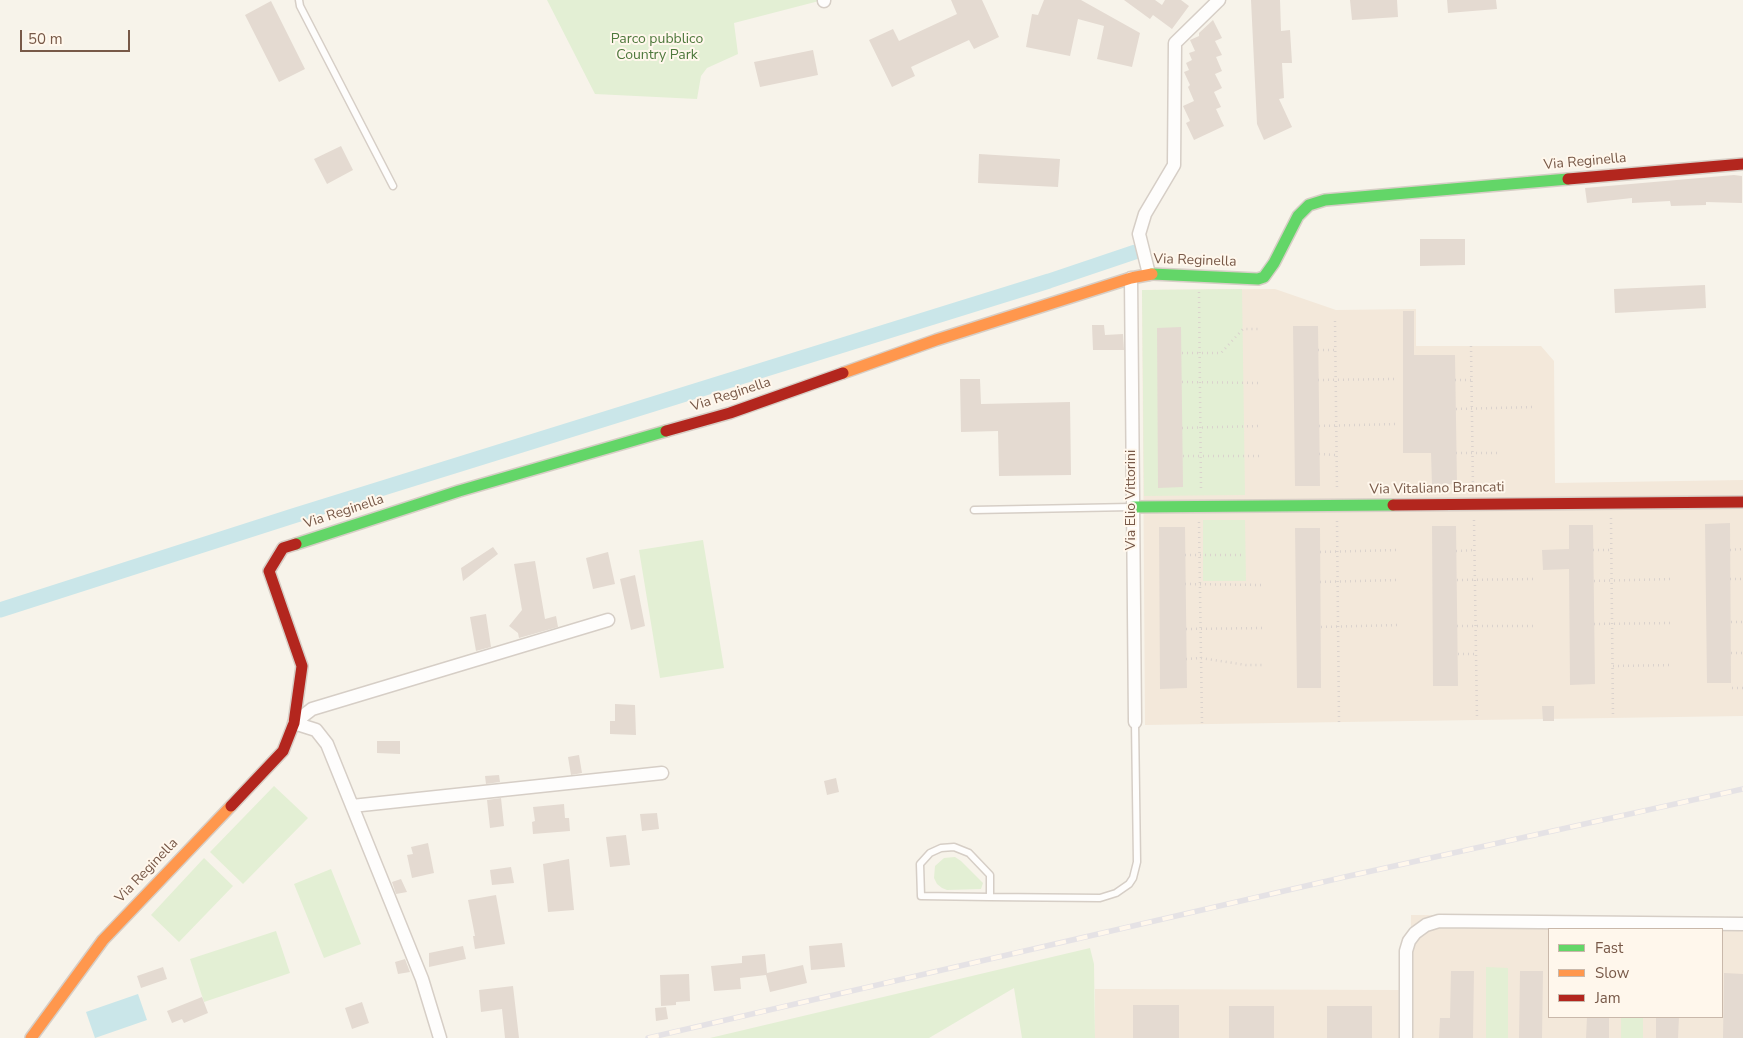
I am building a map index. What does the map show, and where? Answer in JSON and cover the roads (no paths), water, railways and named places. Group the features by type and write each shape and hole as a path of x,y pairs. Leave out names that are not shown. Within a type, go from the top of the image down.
{"street":[{"path":"1148,267 1140,234 1145,214 1174,165 1175,43 1219,0"},
{"name":"Via Reginella","path":"31,1038 103,940 283,751 294,723 302,666 269,571 283,548 459,491 730,413 936,340 1131,278 1148,267 1258,279 1264,277 1274,264 1298,216 1309,205 1325,200 1743,164"},
{"name":"Via Elio Vittorini","path":"1131,278 1135,722"},
{"name":"Via Vitaliano Brancati","path":"1132,507 1743,502"},
{"path":"294,723 312,710 608,620"},
{"path":"294,723 316,730 327,744 422,978 440,1038"},
{"path":"352,806 662,773"},
{"path":"1406,1038 1406,951 1414,933 1426,925 1439,921 1743,924"}],"lane":[{"path":"299,0 300,6 393,186"},
{"path":"974,510 1132,507"},
{"path":"990,897 990,874 969,853 954,847 941,848 930,853 920,864 920,896 990,897 1100,898 1116,893 1129,884 1133,878 1137,862 1135,722"}],"water":[{"path":"138,994 147,1020 95,1038 86,1012"}],"waterway":[{"path":"0,610 293,516 1049,281 1135,252"}],"railway":[{"path":"648,1038 1349,876 1743,789"}],"park label":[{"name":"Parco pubblico Country Park","path":"657,48"}]}
